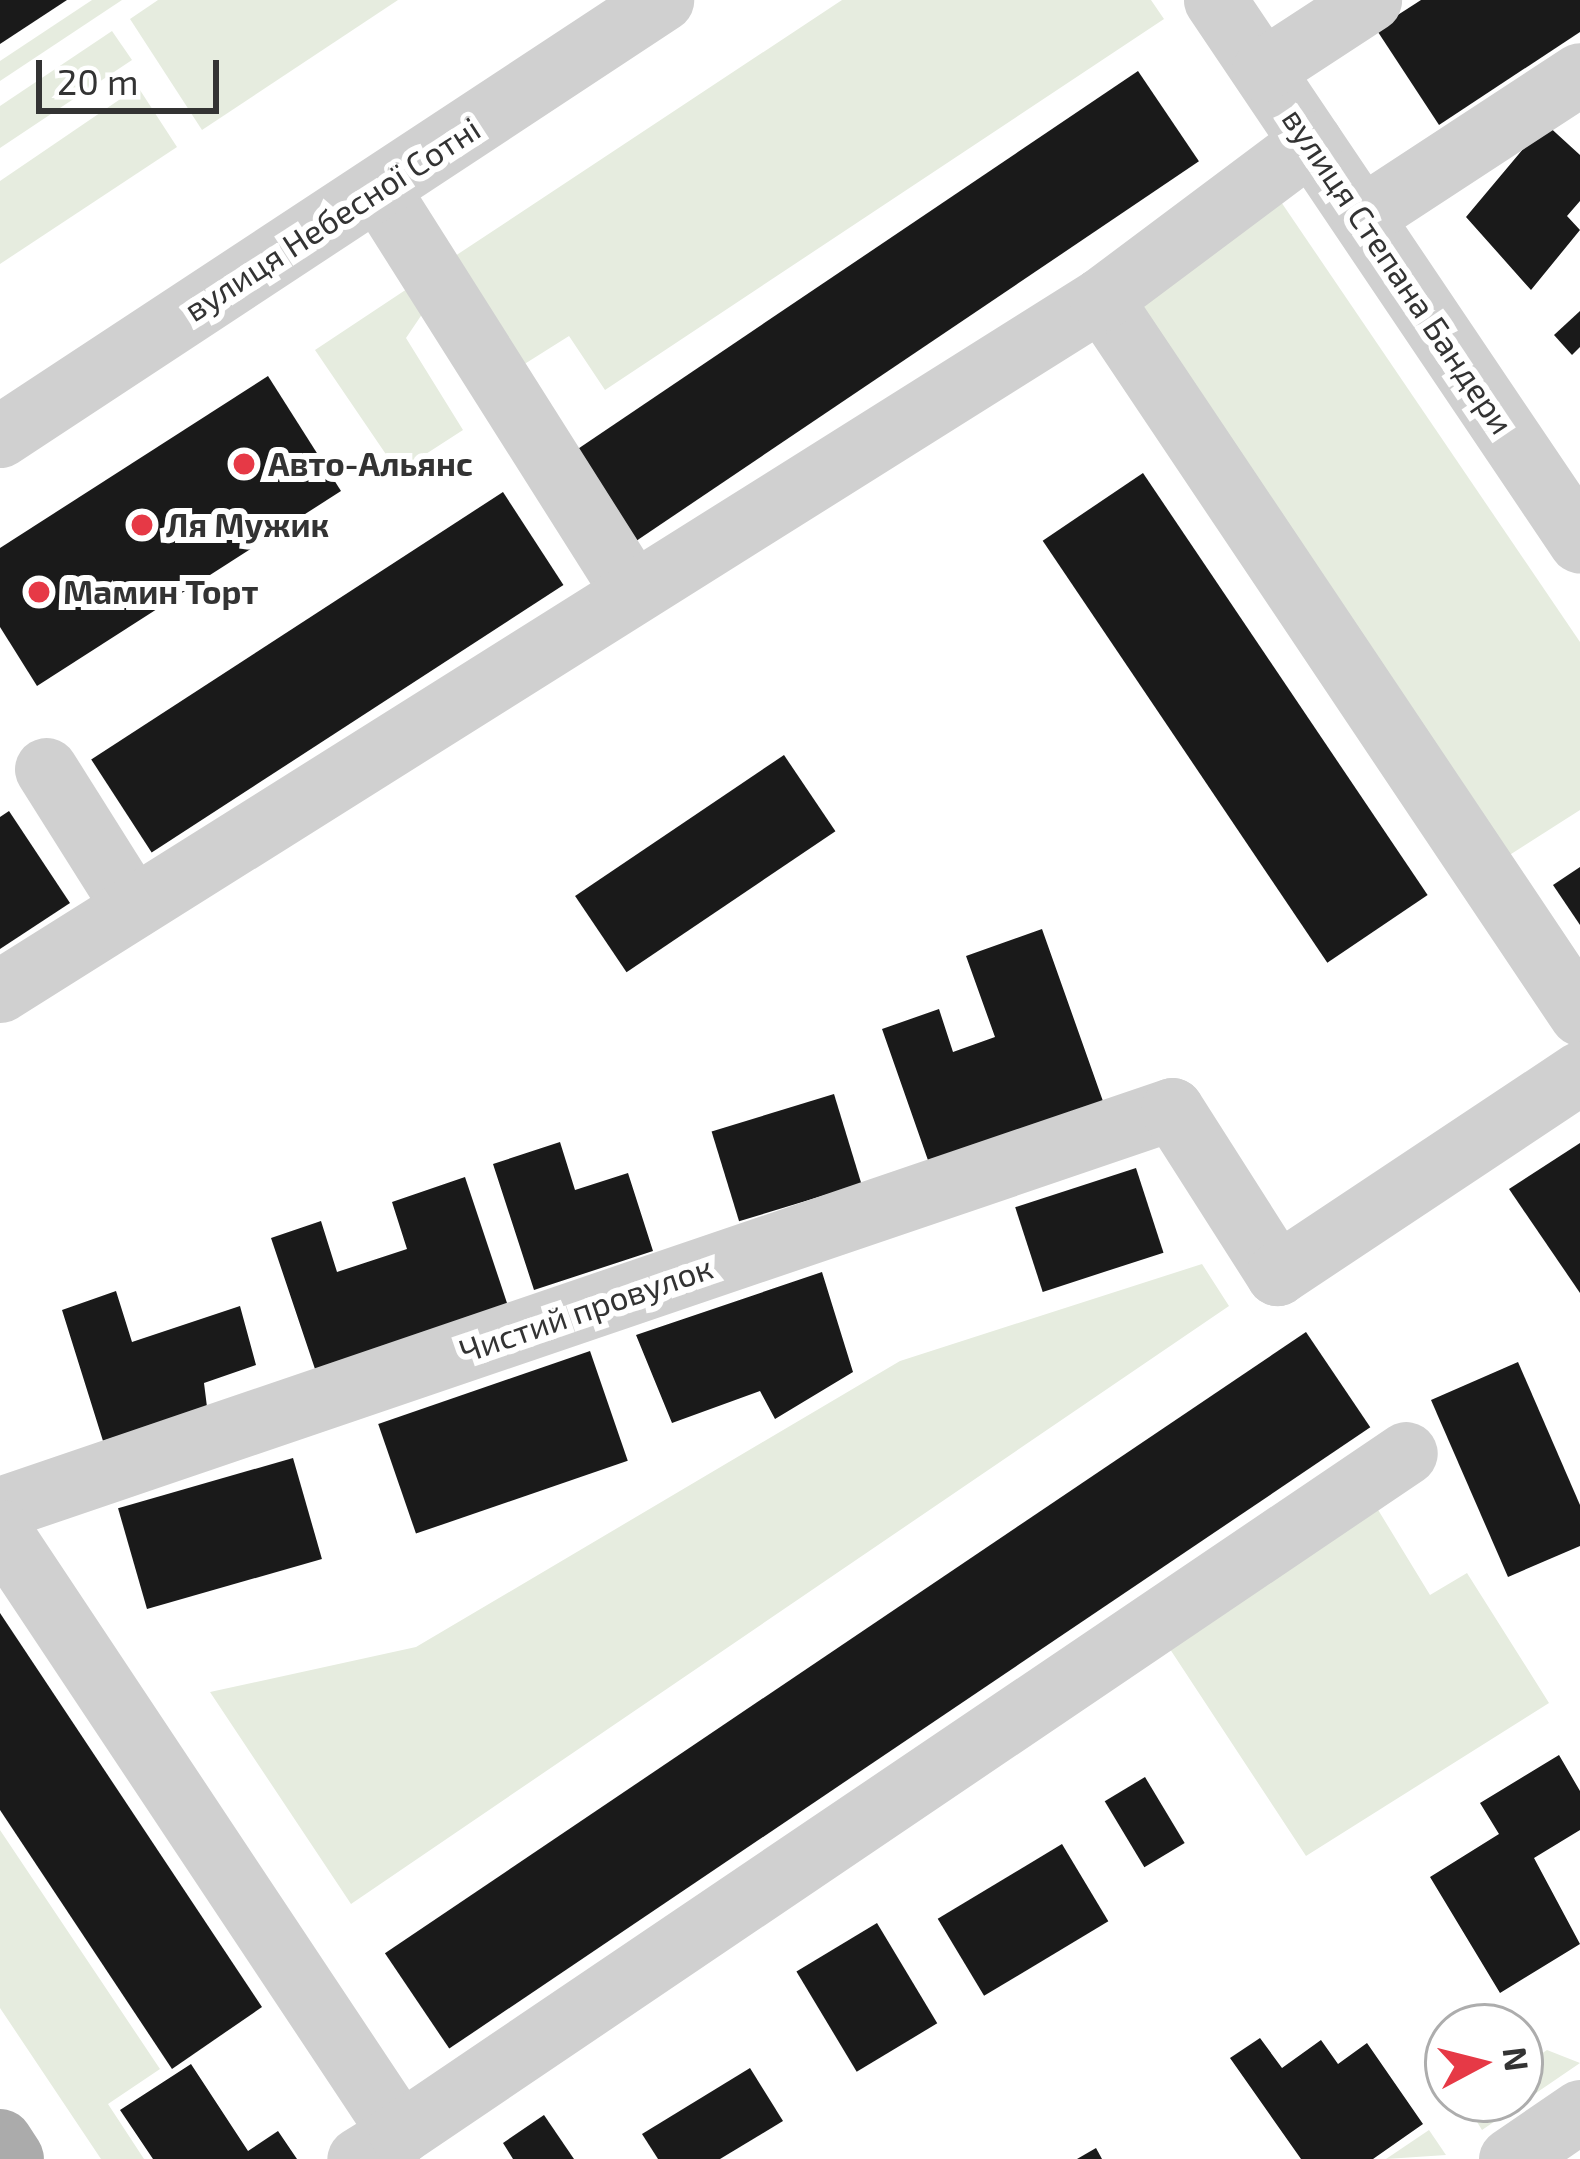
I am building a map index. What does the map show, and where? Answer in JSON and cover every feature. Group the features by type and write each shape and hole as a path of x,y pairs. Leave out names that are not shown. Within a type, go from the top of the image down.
{"main road":[{"path":"0,2143 11,2159"}],"street":[{"name":"вулиця Небесної Сотні","path":"0,436 662,0"},
{"name":"вулиця Степана Бандери","path":"1215,0 1580,542"},
{"path":"1263,70 1370,0"},
{"path":"1364,216 1580,74"},
{"path":"0,991 1101,298 1311,142"},
{"path":"378,189 633,592"},
{"path":"1101,298 1580,1014"},
{"path":"46,769 133,907"},
{"name":"Чистий провулок","path":"0,1508 1172,1109 1276,1274 1580,1072"},
{"path":"0,1531 379,2146 1406,1453"},
{"path":"1510,2159 1580,2111"}],"shaded area":[{"path":"92,0 122,0 0,81 0,61"},
{"path":"158,0 398,0 202,130 130,19"},
{"path":"842,0 1151,0 1164,19 605,390 569,336 515,370 452,258"},
{"path":"112,31 132,60 0,148 0,106"},
{"path":"138,87 177,147 0,264 0,181"},
{"path":"1275,193 1580,642 1580,810 1497,863 1143,310 1151,287"},
{"path":"419,281 431,301 406,338 463,430 398,472 315,350"},
{"path":"1202,1264 1229,1306 351,1904 210,1692 416,1647 900,1361"},
{"path":"1369,1495 1430,1595 1467,1573 1549,1703 1306,1856 1164,1640"},
{"path":"0,1830 160,2069 108,2104 144,2159 101,2159 0,2008"},
{"path":"1547,2050 1580,2063 1544,2088"},
{"path":"1429,2130 1446,2155 1386,2159"}],"building":[{"path":"0,0 67,0 0,44"},
{"path":"1421,0 1580,0 1580,32 1439,125 1376,29"},
{"path":"1138,71 1199,161 637,540 576,450"},
{"path":"1545,123 1580,155 1580,201 1567,216 1580,230 1531,290 1466,217"},
{"path":"1580,311 1580,347 1572,355 1554,335"},
{"path":"268,376 341,491 37,686 0,627 0,548"},
{"path":"1143,473 1428,895 1327,963 1043,541"},
{"path":"503,492 563,585 152,853 91,759"},
{"path":"784,755 835,831 627,972 575,896"},
{"path":"9,811 70,903 0,949 0,817"},
{"path":"1580,867 1580,925 1553,885"},
{"path":"1042,929 1104,1104 930,1166 882,1029 939,1009 953,1052 995,1037 966,956"},
{"path":"834,1094 861,1184 739,1221 712,1131"},
{"path":"560,1142 575,1190 628,1173 653,1251 534,1290 493,1164"},
{"path":"1580,1143 1580,1293 1509,1189"},
{"path":"1136,1168 1164,1253 1043,1292 1015,1207"},
{"path":"465,1177 508,1306 315,1369 271,1238 321,1221 337,1272 407,1249 392,1202"},
{"path":"822,1272 853,1372 775,1419 760,1391 672,1423 636,1335"},
{"path":"116,1291 132,1342 240,1306 256,1365 204,1383 207,1407 103,1441 62,1310"},
{"path":"1306,1332 1370,1427 449,2049 385,1953"},
{"path":"590,1351 628,1461 416,1534 378,1424"},
{"path":"1518,1362 1580,1505 1580,1546 1508,1577 1431,1400"},
{"path":"293,1458 322,1559 147,1609 118,1508"},
{"path":"0,1613 262,2007 172,2069 0,1810"},
{"path":"1559,1755 1580,1791 1580,1830 1534,1858 1580,1944 1500,1993 1430,1877 1499,1834 1480,1803"},
{"path":"1145,1777 1185,1843 1144,1867 1105,1801"},
{"path":"1062,1844 1108,1921 984,1996 938,1919"},
{"path":"877,1923 937,2023 857,2072 796,1971"},
{"path":"1260,2038 1282,2068 1321,2040 1338,2064 1367,2043 1423,2124 1373,2159 1301,2159 1230,2058"},
{"path":"191,2064 248,2151 278,2131 297,2159 153,2159 120,2110"},
{"path":"750,2068 783,2121 720,2159 658,2159 642,2134"},
{"path":"544,2115 574,2159 513,2159 503,2143"},
{"path":"1096,2148 1102,2159 1077,2159"}],"place":[{"name":"Авто-Альянс","path":"244,464"},
{"name":"Ля Мужик","path":"142,525"},
{"name":"Мамин Торт","path":"39,592"}]}
